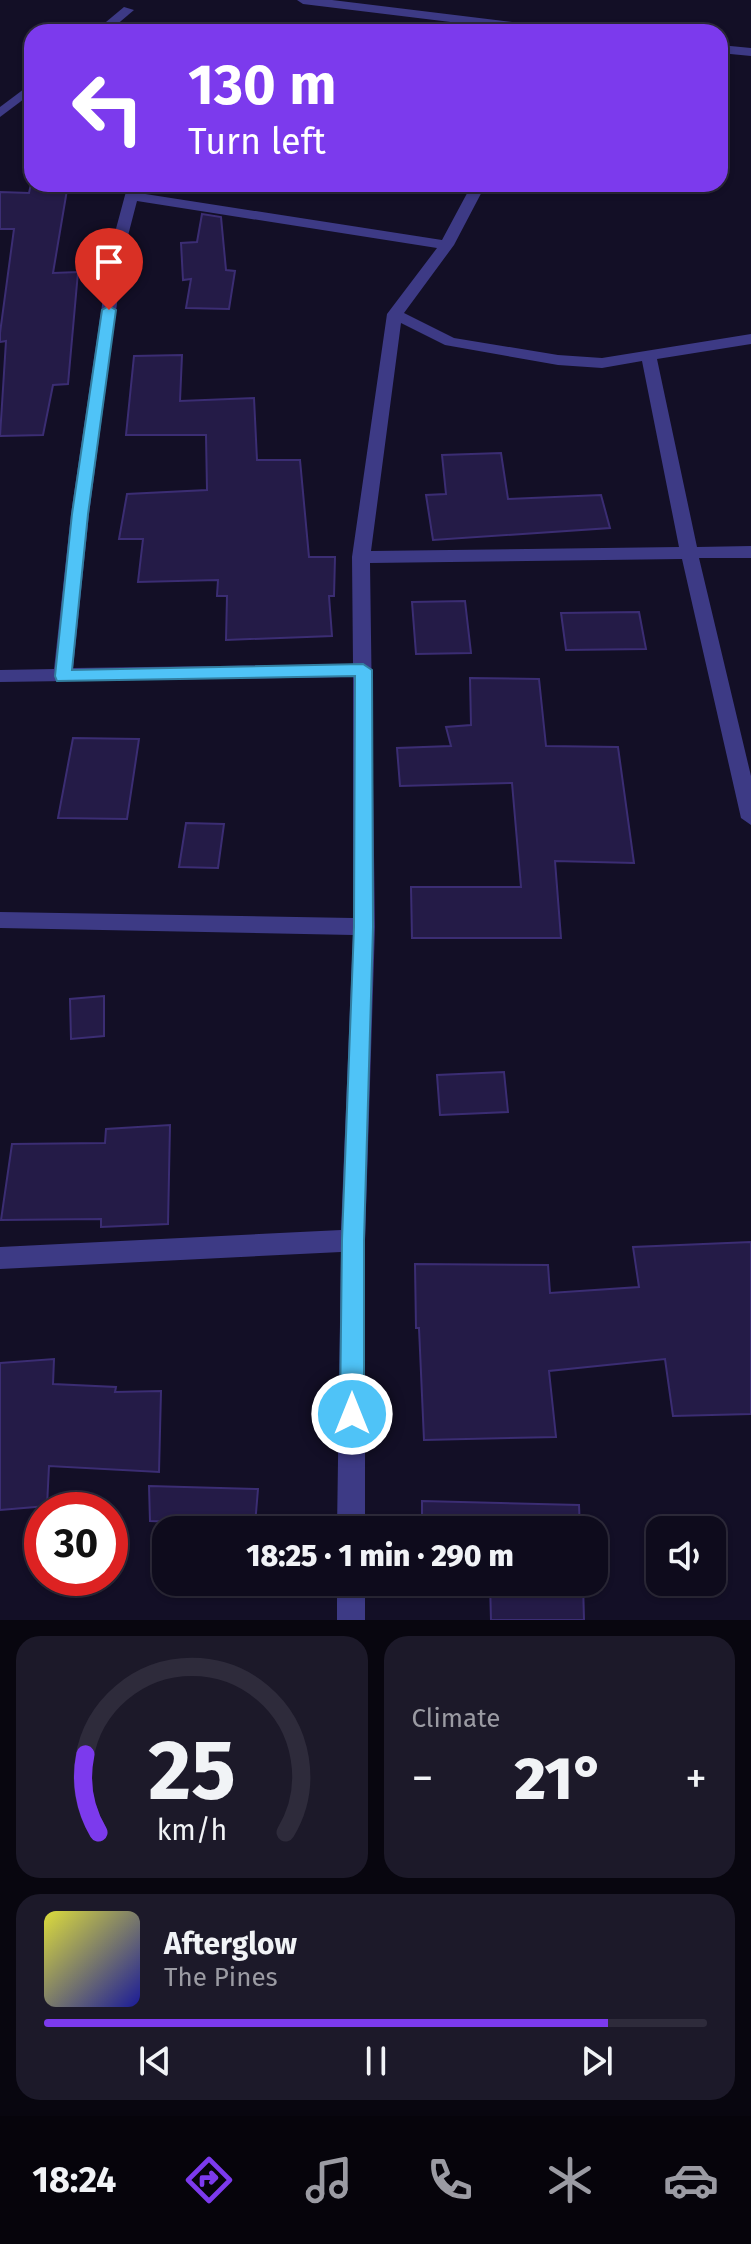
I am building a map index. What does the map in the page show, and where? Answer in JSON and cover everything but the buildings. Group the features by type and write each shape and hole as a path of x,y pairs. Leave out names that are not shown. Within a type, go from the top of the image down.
{"street":[{"path":"303,0 495,24"},
{"path":"108,24 128,5"},
{"path":"728,50 751,52"},
{"path":"0,113 24,94"},
{"path":"63,676 80,514 117,251 133,192"},
{"path":"145,192 447,245"},
{"path":"351,1516 353,1240 364,927 361,557 395,314 447,245 475,192"},
{"path":"395,314 450,342 503,353 602,363 751,339"},
{"path":"649,357 689,552 751,818"},
{"path":"361,557 751,552"},
{"path":"0,676 363,670"},
{"path":"0,920 364,927"},
{"path":"0,1258 353,1240"},
{"path":"351,1596 351,1620"}],"route":[{"path":"109,310 80,514 63,676 363,670 364,927 353,1240 352,1414"}]}
